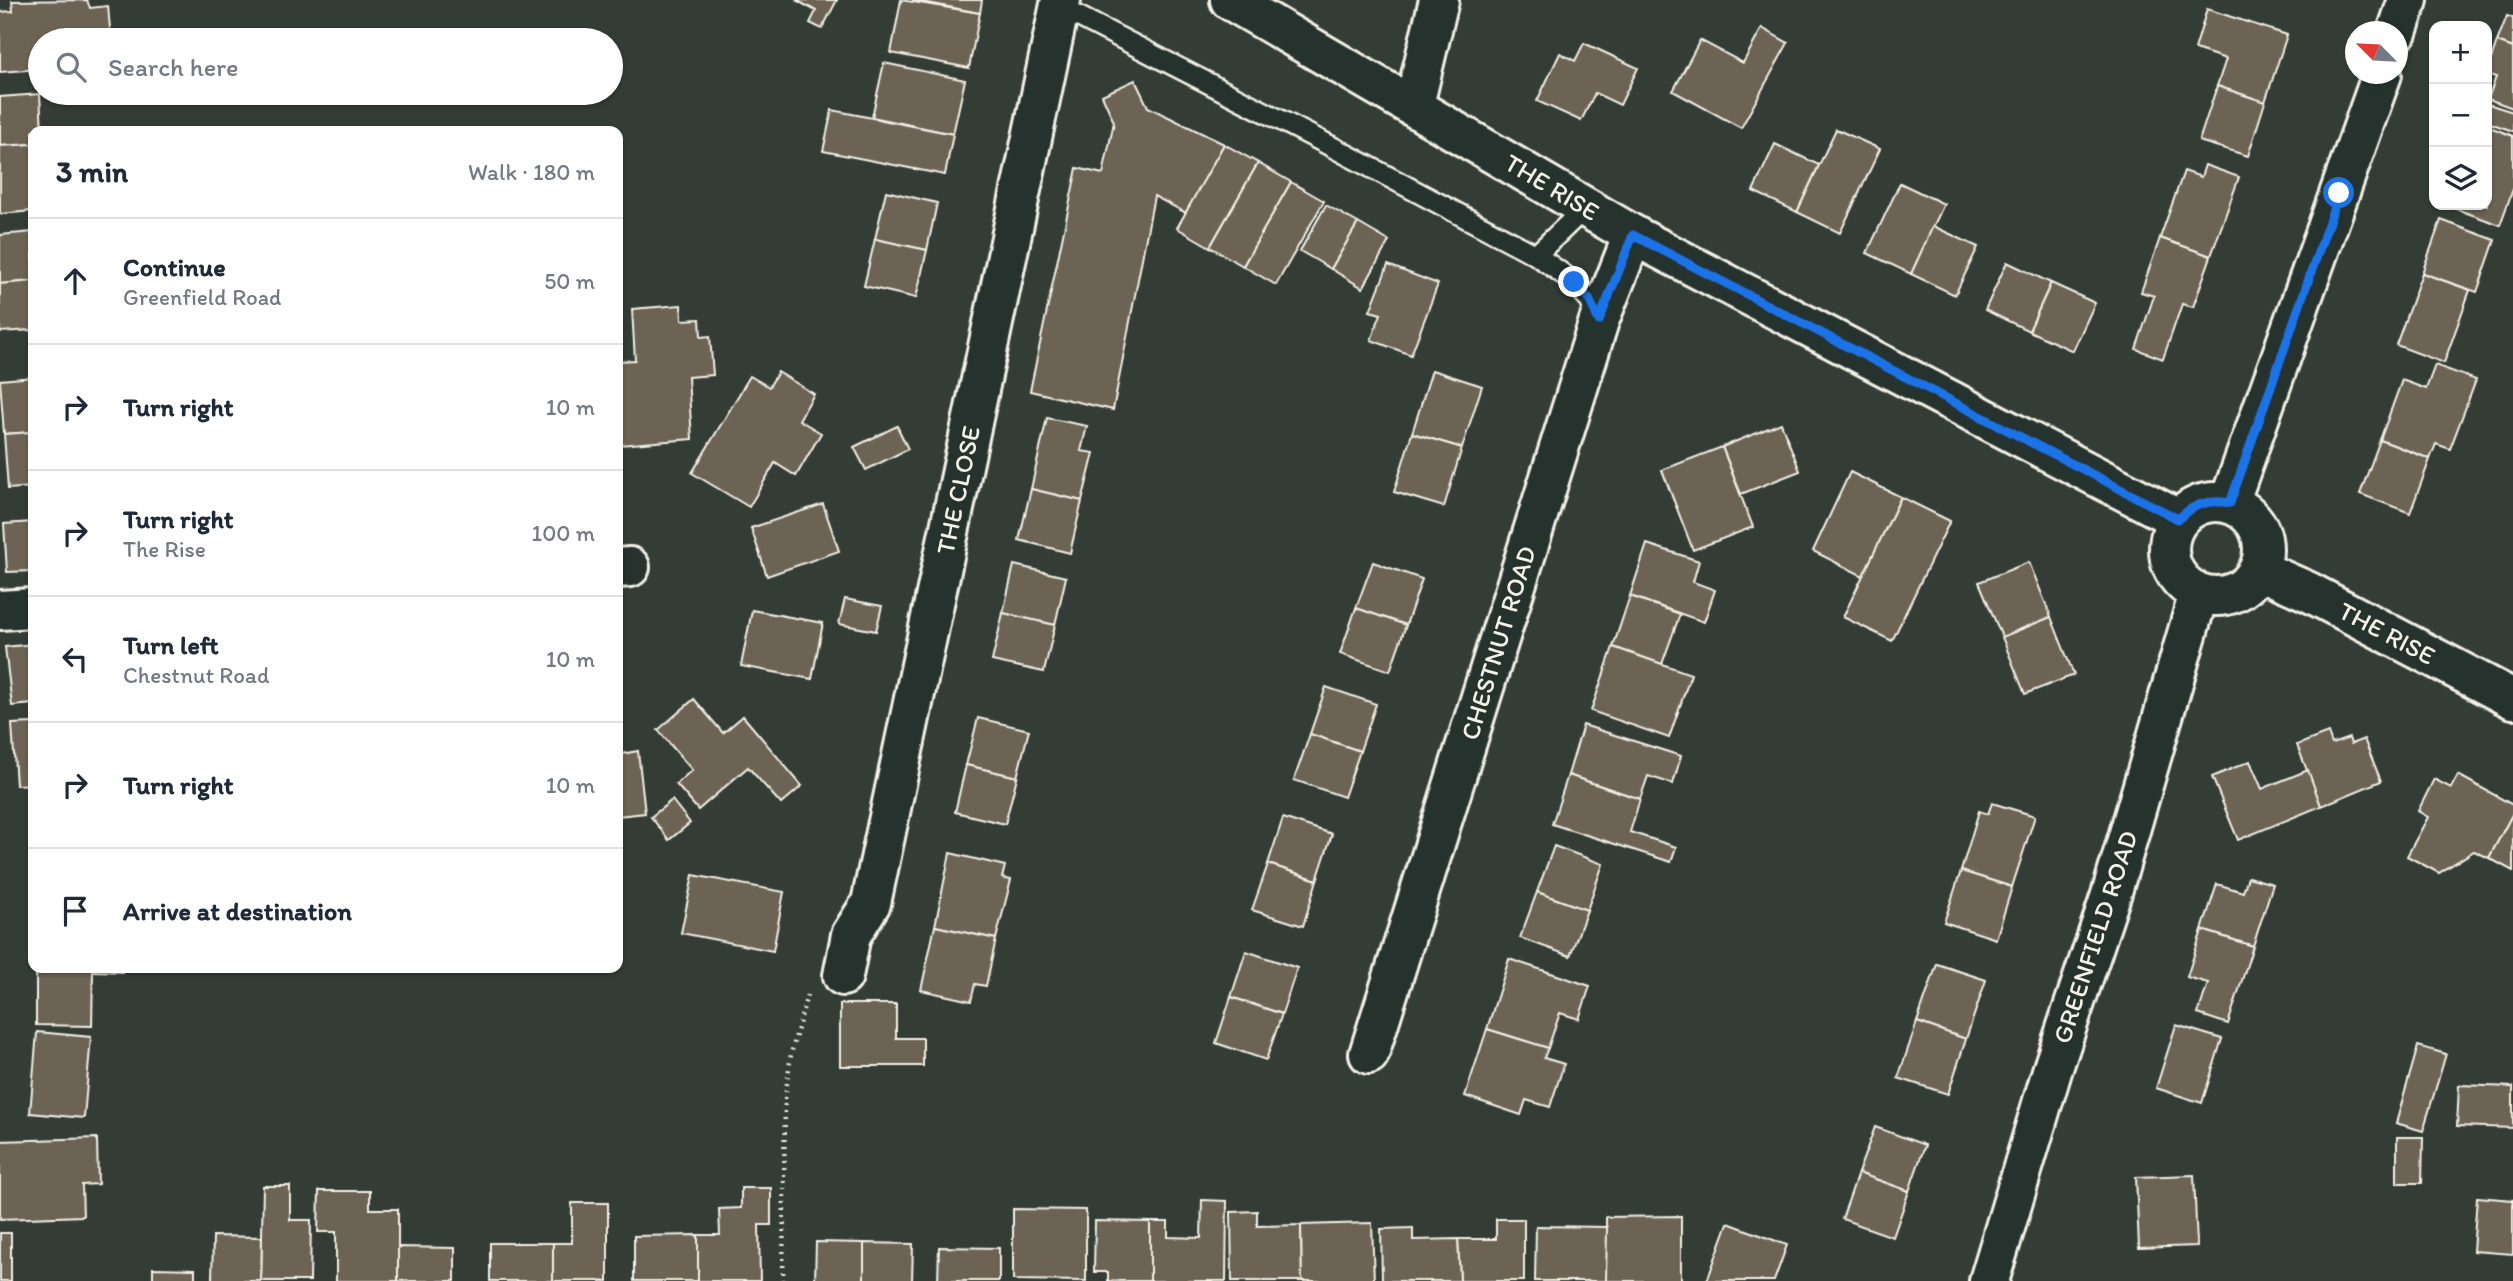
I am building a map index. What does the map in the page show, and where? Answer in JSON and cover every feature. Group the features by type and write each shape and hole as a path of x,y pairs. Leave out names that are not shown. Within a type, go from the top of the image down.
{"street":[{"name":"THE RISE","path":"1230,0 1633,235 2178,519"},
{"path":"1414,105 1439,0"},
{"path":"2401,21 2408,0"},
{"name":"THE CLOSE","path":"826,981 870,903 1060,3"},
{"path":"2230,503 2378,84"},
{"name":"CHESTNUT ROAD","path":"1369,1054 1599,321 1633,235"},
{"path":"2215,500 2244,510 2256,522 2262,537 2263,554 2259,570 2251,581 2240,590 2213,596 2186,586 2176,575 2170,562 2168,547 2171,532 2178,519 2201,503 2215,500"},
{"name":"THE RISE","path":"2259,570 2309,592 2513,699"},
{"name":"GREENFIELD ROAD","path":"1989,1281 2052,1070 2112,892 2199,593"},
{"path":"0,610 28,608"}],"lane":[{"path":"1060,3 1536,256 1574,282 1589,299 1599,321"},
{"path":"1536,256 1586,207"}],"path":[{"path":"783,1281 785,1099 790,1054 826,981"}],"building":[{"path":"87,0 90,8 108,6 110,28 28,28 28,70 0,72 0,12 13,11 12,1"},
{"path":"796,0 837,0 822,29 810,23 816,11"},
{"path":"901,0 980,13 969,68 891,53"},
{"path":"912,0 982,0 980,13"},
{"path":"2207,9 2287,35 2265,102 2217,86 2226,59 2195,49"},
{"path":"2507,16 2513,18 2513,48 2497,42"},
{"path":"1762,28 1788,43 1741,128 1673,91 1700,40 1743,63"},
{"path":"2497,42 2513,48 2513,108 2492,100 2496,77 2492,76 2492,56"},
{"path":"1584,43 1638,68 1620,105 1595,93 1581,121 1537,101 1560,53 1575,61"},
{"path":"884,63 965,80 953,134 872,117"},
{"path":"1135,80 1148,107 1224,144 1186,213 1154,196 1113,410 1030,391 1077,168 1103,174 1114,122 1102,95"},
{"path":"2217,86 2265,102 2248,156 2199,141"},
{"path":"28,95 28,105 41,105 42,126 28,126 28,144 0,146 0,97"},
{"path":"2492,105 2513,112 2513,131 2492,124"},
{"path":"832,110 953,134 945,175 823,151"},
{"path":"2492,128 2513,136 2513,189 2500,225 2459,210 2492,210"},
{"path":"1836,129 1880,149 1840,233 1797,212"},
{"path":"28,144 28,211 0,214 0,146"},
{"path":"1224,144 1258,163 1210,247 1177,228"},
{"path":"1775,144 1819,165 1797,212 1753,191"},
{"path":"1258,163 1291,182 1243,266 1210,247"},
{"path":"2205,165 2239,177 2211,256 2160,238 2184,171 2201,177"},
{"path":"1291,182 1324,201 1276,285 1243,266"},
{"path":"1900,183 1944,204 1911,274 1867,253"},
{"path":"886,191 937,203 927,250 875,239"},
{"path":"1326,205 1358,223 1331,269 1300,251"},
{"path":"2441,220 2495,240 2477,292 2422,273"},
{"path":"1358,223 1389,241 1363,288 1331,269"},
{"path":"1933,226 1978,247 1955,295 1911,274"},
{"path":"28,232 28,281 0,284 0,235"},
{"path":"2160,238 2211,256 2193,307 2182,304 2163,359 2136,349 2154,296 2141,292"},
{"path":"875,239 927,250 916,298 864,286"},
{"path":"2007,262 2051,283 2029,331 1985,310"},
{"path":"1388,265 1438,284 1411,355 1371,340 1381,314 1370,311"},
{"path":"2422,273 2470,290 2444,363 2396,345"},
{"path":"28,281 28,330 0,332 0,284"},
{"path":"2051,283 2095,303 2073,351 2029,331"},
{"path":"681,305 682,320 700,319 701,337 710,336 713,375 688,377 692,439 623,445 623,361 635,360 632,309"},
{"path":"2435,365 2476,380 2450,449 2436,444 2430,459 2380,440 2402,380 2426,389"},
{"path":"1432,370 1482,386 1462,448 1412,433"},
{"path":"778,372 814,394 799,420 821,433 796,476 775,463 749,507 692,473 750,376 769,387"},
{"path":"28,377 28,432 4,434 0,380"},
{"path":"1047,418 1087,426 1081,451 1094,453 1082,501 1031,489"},
{"path":"1781,423 1800,471 1741,494 1722,447"},
{"path":"897,426 908,449 866,470 854,447"},
{"path":"28,432 28,487 8,489 4,434"},
{"path":"1412,433 1462,448 1444,507 1394,492"},
{"path":"2380,440 2430,459 2410,513 2360,494"},
{"path":"1722,447 1753,527 1693,550 1662,470"},
{"path":"1850,472 1901,497 1863,576 1813,551"},
{"path":"1031,489 1082,501 1070,553 1019,540"},
{"path":"1901,497 1950,521 1892,641 1843,617"},
{"path":"823,504 839,551 767,576 751,528"},
{"path":"28,522 28,571 7,572 4,524"},
{"path":"1647,544 1699,561 1693,582 1715,590 1704,622 1630,596"},
{"path":"1373,562 1422,579 1406,625 1356,608"},
{"path":"2029,562 2051,617 2002,637 1979,582"},
{"path":"1014,565 1066,577 1055,625 1003,613"},
{"path":"1630,596 1680,614 1662,664 1613,647"},
{"path":"845,599 882,606 876,631 839,624"},
{"path":"1356,608 1406,625 1390,671 1340,654"},
{"path":"752,610 823,623 812,679 741,666"},
{"path":"1003,613 1055,625 1044,672 992,661"},
{"path":"2051,617 2074,675 2025,694 2002,637"},
{"path":"28,645 28,704 12,706 5,647"},
{"path":"1613,647 1691,674 1669,738 1591,711"},
{"path":"1326,687 1376,704 1360,751 1310,734"},
{"path":"694,699 723,733 743,716 802,786 781,804 748,767 698,810 676,784 692,770 658,730"},
{"path":"978,718 1029,730 1017,777 966,765"},
{"path":"28,723 28,784 16,785 12,724"},
{"path":"1583,725 1681,756 1673,784 1648,776 1640,799 1568,775"},
{"path":"2328,733 2332,744 2349,738 2351,744 2364,739 2381,781 2321,806 2297,745"},
{"path":"1310,734 1360,751 1344,797 1294,780"},
{"path":"638,751 645,813 623,815 623,754"},
{"path":"2250,761 2262,789 2308,770 2321,806 2238,840 2212,777"},
{"path":"966,765 1017,777 1005,824 955,812"},
{"path":"1568,775 1640,799 1630,832 1676,847 1671,862 1552,824"},
{"path":"2458,775 2513,805 2513,813 2489,858 2474,851 2439,873 2407,856 2428,817 2418,811 2434,779 2451,788"},
{"path":"672,800 690,823 669,840 651,817"},
{"path":"1992,803 2035,816 2012,887 1961,871 1979,811 1988,814"},
{"path":"2513,813 2513,871 2489,858"},
{"path":"1283,818 1332,834 1317,880 1268,864"},
{"path":"1554,846 1603,864 1587,910 1537,892"},
{"path":"950,853 1005,866 1002,878 1011,880 996,939 935,926"},
{"path":"1268,864 1317,880 1303,926 1252,910"},
{"path":"1961,871 2012,887 1996,939 1944,922"},
{"path":"693,875 784,892 773,951 681,933"},
{"path":"2248,877 2273,884 2253,946 2202,930 2217,884 2243,892"},
{"path":"1537,892 1587,910 1570,956 1520,938"},
{"path":"935,926 996,939 986,986 975,984 971,1001 921,990"},
{"path":"2202,930 2253,946 2228,1024 2198,1014 2208,983 2187,977"},
{"path":"1246,951 1297,968 1282,1014 1231,997"},
{"path":"1509,959 1590,986 1579,1019 1560,1013 1548,1048 1487,1029"},
{"path":"1937,964 1986,980 1966,1039 1917,1022"},
{"path":"36,973 93,973 92,1026 36,1025"},
{"path":"1231,997 1282,1014 1266,1060 1216,1043"},
{"path":"840,1004 896,1004 896,1038 923,1038 923,1066 840,1066"},
{"path":"1917,1022 1966,1039 1948,1094 1898,1078"},
{"path":"2176,1025 2222,1039 2202,1103 2156,1088"},
{"path":"1487,1029 1548,1048 1544,1058 1564,1064 1550,1107 1526,1100 1521,1115 1465,1096"},
{"path":"37,1032 91,1037 84,1118 30,1113"},
{"path":"2418,1046 2446,1054 2423,1131 2396,1123"},
{"path":"2459,1085 2513,1087 2513,1128 2457,1126"},
{"path":"1875,1127 1925,1145 1909,1191 1858,1173"},
{"path":"2397,1137 2423,1137 2422,1183 2397,1183"},
{"path":"97,1138 98,1184 82,1185 83,1216 0,1219 0,1141"},
{"path":"1858,1173 1909,1191 1893,1237 1842,1219"},
{"path":"2194,1175 2197,1246 2139,1248 2136,1177"},
{"path":"263,1186 290,1186 290,1220 311,1220 310,1281 261,1281"},
{"path":"741,1188 771,1188 771,1225 759,1225 760,1281 698,1281 698,1235 720,1235 719,1209 741,1208"},
{"path":"319,1191 370,1191 370,1209 398,1209 398,1281 336,1281 336,1232 318,1232"},
{"path":"2477,1197 2513,1200 2513,1254 2473,1251"},
{"path":"1202,1200 1227,1201 1226,1281 1150,1281 1150,1222 1168,1222 1168,1237 1201,1238"},
{"path":"572,1203 608,1203 608,1281 553,1281 553,1243 572,1243"},
{"path":"1013,1209 1086,1210 1086,1281 1013,1280"},
{"path":"1257,1211 1257,1226 1301,1225 1302,1281 1232,1281 1231,1212"},
{"path":"1681,1216 1681,1281 1606,1281 1606,1217"},
{"path":"1496,1219 1524,1219 1524,1281 1460,1281 1458,1239 1496,1239"},
{"path":"1095,1221 1150,1222 1150,1281 1108,1281 1108,1272 1094,1272"},
{"path":"1372,1223 1374,1281 1302,1281 1301,1225"},
{"path":"1728,1223 1787,1245 1774,1281 1707,1281"},
{"path":"1536,1226 1607,1227 1606,1281 1535,1281"},
{"path":"1413,1228 1413,1240 1458,1239 1460,1281 1382,1281 1381,1229"},
{"path":"0,1233 11,1233 11,1281 0,1281"},
{"path":"698,1235 698,1281 634,1281 634,1236"},
{"path":"213,1236 262,1237 261,1281 212,1281"},
{"path":"816,1242 864,1243 864,1281 815,1281"},
{"path":"490,1243 553,1243 553,1281 490,1281"},
{"path":"864,1243 913,1244 912,1281 864,1281"},
{"path":"398,1247 455,1248 455,1281 398,1281"},
{"path":"939,1247 999,1248 999,1281 938,1281"},
{"path":"153,1268 195,1269 195,1281 153,1281"}],"route":[{"path":"1574,282 1589,299 1599,321 1633,235 2178,519 2201,503 2215,500 2230,503 2339,193"}]}
